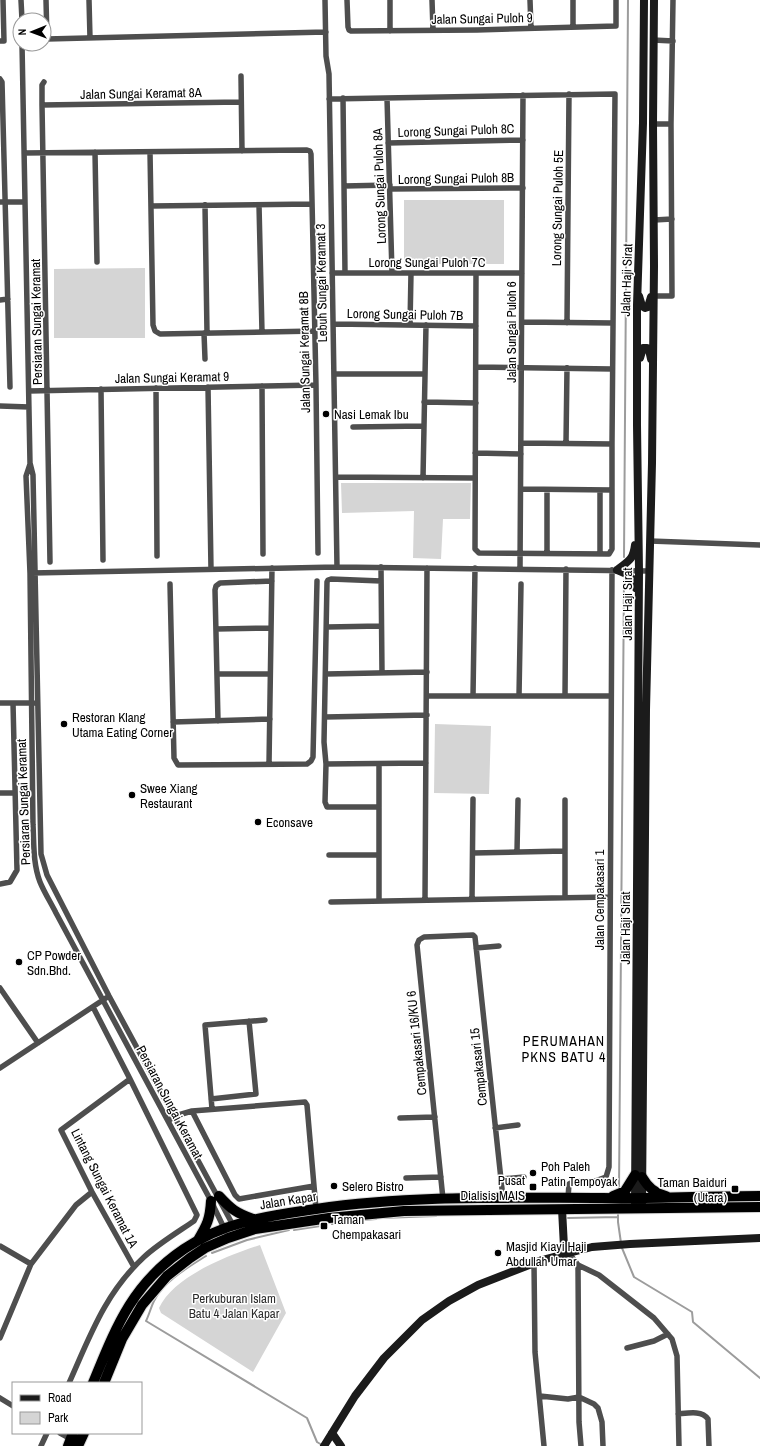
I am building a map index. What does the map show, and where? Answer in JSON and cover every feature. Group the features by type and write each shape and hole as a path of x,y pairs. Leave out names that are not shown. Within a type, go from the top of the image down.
{"highway":[{"path":"624,1201 639,1176 657,1193 674,1197"},
{"path":"724,1196 725,1207"},
{"name":"Jalan Kapar","path":"93,1382 112,1336 127,1307 138,1292 162,1265 198,1240 231,1231 404,1211 562,1209 624,1201 674,1197 760,1196"},
{"name":"Jalan Kapar","path":"104,1382 122,1339 142,1305 167,1276 205,1248 253,1219 316,1209 390,1200 568,1198 725,1207 760,1207"},
{"path":"198,1240 206,1226 215,1199 238,1214 253,1219"},
{"path":"72,1441 82,1434"}],"main road":[{"name":"Jalan Haji Sirat","path":"639,1176 639,571 637,279 643,123 644,0"},
{"name":"Jalan Haji Sirat","path":"624,1201 639,1176 646,726 652,463 654,296 654,0"},
{"path":"637,279 640,302 645,308 648,307 654,266"},
{"path":"637,384 642,348 649,350 653,382"},
{"path":"614,570 630,561 634,554 638,506"},
{"path":"614,570 629,575 636,585 639,641"},
{"path":"562,1209 564,1247 568,1252"},
{"path":"341,1446 328,1440 355,1396 384,1358 422,1320 449,1301 478,1285 534,1263 568,1252 592,1247 760,1238"}],"street":[{"path":"0,41 4,41 3,0"},
{"path":"21,0 22,12"},
{"path":"46,0 47,39 326,32"},
{"path":"89,0 90,38"},
{"name":"Lebuh Sungai Keramat 3","path":"325,0 329,99 337,567"},
{"name":"Jalan Sungai Puloh 9","path":"348,0 349,30 351,31 616,26 616,0"},
{"path":"390,0 390,30"},
{"path":"432,0 433,30"},
{"path":"530,0 531,28"},
{"path":"573,0 573,27"},
{"path":"654,296 672,296 673,0"},
{"path":"653,40 673,41"},
{"name":"Persiaran Sungai Keramat","path":"22,52 30,463 33,475 31,703 34,856 41,883 168,1121 215,1199 231,1231"},
{"path":"24,153 242,151 241,76"},
{"path":"0,79 2,82 3,202 7,249 10,387"},
{"name":"Persiaran Sungai Keramat","path":"44,82 42,85 42,105 50,562"},
{"name":"Lorong Sungai Puloh 5E","path":"567,323 570,94"},
{"path":"329,99 615,94 612,549 609,554 478,553 475,549 476,273"},
{"name":"Jalan Sungai Puloh 6","path":"520,569 524,95"},
{"path":"343,98 345,273"},
{"name":"Lorong Sungai Puloh 8A","path":"387,98 392,273"},
{"name":"Jalan Sungai Keramat 8A","path":"42,105 241,102"},
{"path":"653,124 672,124"},
{"name":"Lorong Sungai Puloh 8C","path":"388,143 523,140"},
{"name":"Jalan Sungai Keramat 8B","path":"242,151 310,151 311,154 318,553"},
{"path":"95,152 97,262"},
{"path":"150,152 153,325 155,331 160,334 315,331"},
{"name":"Lorong Sungai Puloh 8B","path":"344,186 523,188"},
{"path":"3,202 25,202"},
{"path":"151,206 312,204"},
{"path":"205,205 205,359"},
{"path":"259,205 262,332"},
{"path":"654,220 672,220"},
{"path":"0,250 7,249"},
{"name":"Lorong Sungai Puloh 7C","path":"332,273 522,273"},
{"path":"410,325 411,273"},
{"path":"0,300 8,299"},
{"path":"522,322 613,323"},
{"name":"Lorong Sungai Puloh 7B","path":"333,324 476,326"},
{"path":"423,478 426,325"},
{"path":"476,367 612,369"},
{"path":"566,444 567,368"},
{"path":"334,374 425,374"},
{"name":"Jalan Sungai Keramat 9","path":"29,391 316,385"},
{"path":"262,386 263,554"},
{"path":"208,387 211,569"},
{"path":"156,388 157,556"},
{"path":"101,389 103,560"},
{"path":"424,402 476,403"},
{"path":"0,406 29,407"},
{"path":"353,426 424,426"},
{"path":"521,443 612,444"},
{"path":"475,453 521,454"},
{"path":"336,477 475,478"},
{"path":"521,489 612,490"},
{"path":"547,490 547,553"},
{"path":"600,490 600,554"},
{"path":"650,541 760,545"},
{"path":"32,572 337,567 649,571"},
{"path":"381,567 382,673"},
{"path":"269,764 272,568"},
{"path":"425,900 427,568"},
{"path":"473,696 475,568"},
{"path":"565,696 566,569"},
{"name":"Jalan Cempakasari 1","path":"568,1198 569,1184 575,1181 595,1181 606,1177 609,1167 611,696 614,570"},
{"name":"Persiaran Sungai Keramat","path":"32,572 38,702 40,842 43,864 109,996 174,1116 231,1231"},
{"path":"380,807 327,807 325,802 326,764 324,742 328,580 381,581"},
{"path":"218,721 216,586 220,583 272,581"},
{"path":"170,584 174,758 178,765 307,764 313,757 317,581"},
{"path":"520,696 521,584"},
{"path":"326,627 381,626"},
{"path":"216,629 271,628"},
{"path":"326,674 427,672"},
{"path":"217,674 270,674"},
{"path":"427,696 611,696"},
{"path":"0,703 38,702"},
{"path":"0,884 10,882 17,870 13,703"},
{"path":"325,717 426,715"},
{"path":"173,722 270,719"},
{"path":"326,764 426,763"},
{"path":"379,764 379,901"},
{"path":"0,793 15,793"},
{"path":"472,899 473,799"},
{"path":"517,852 518,800"},
{"path":"565,800 565,898"},
{"path":"473,853 565,851"},
{"path":"329,855 379,855"},
{"path":"331,902 610,897"},
{"name":"Cempakasari 15","path":"473,935 475,937 503,1198"},
{"name":"Cempakasari 16/KU 6","path":"443,1199 418,942 424,937 473,935"},
{"path":"476,948 499,946"},
{"path":"0,988 38,1043"},
{"path":"0,1068 109,996"},
{"path":"69,1382 105,1304 134,1267 145,1256 194,1221 197,1215 93,1007"},
{"path":"212,1109 204,1025 265,1020"},
{"path":"211,1099 256,1094 249,1021"},
{"name":"Lintang Sungai Keramat 1A","path":"130,1079 61,1130 92,1192 134,1267"},
{"path":"168,1121 174,1116 192,1111 305,1102 308,1112 316,1209"},
{"path":"192,1111 239,1199 314,1186"},
{"path":"400,1118 435,1117"},
{"path":"496,1128 518,1125"},
{"path":"406,1178 441,1177"},
{"path":"501,1179 524,1177"},
{"path":"0,1338 31,1264 76,1205 92,1192"},
{"path":"0,1246 31,1264"},
{"path":"568,1252 578,1265 599,1275 654,1318 672,1339 677,1356 678,1446"},
{"path":"534,1263 535,1352 544,1446"},
{"path":"578,1265 579,1422 581,1446"},
{"path":"628,1348 654,1341 668,1334"},
{"path":"540,1396 568,1398 579,1397 594,1404 598,1408 602,1422 603,1446"},
{"path":"0,1398 12,1405"},
{"path":"678,1414 702,1413 707,1416 709,1446"},
{"path":"41,1446 47,1434"},
{"path":"62,1434 72,1441"}],"green space":[{"path":"404,200 504,200 504,264 404,264"},
{"path":"145,268 145,338 54,338 54,269"},
{"path":"341,483 471,483 470,519 443,519 441,559 413,558 414,511 342,513"},
{"path":"435,724 491,726 489,794 434,793"},
{"name":"Perkuburan Islam Batu 4 Jalan Kapar","path":"260,1245 286,1313 253,1372 161,1313 159,1308 176,1286 189,1277 217,1261"}],"waterway":[{"path":"624,557 628,0"},
{"path":"619,1190 624,580"},
{"path":"618,1212 621,1243"},
{"path":"382,1218 436,1216"},
{"path":"568,1218 618,1217"},
{"path":"364,1220 376,1219"},
{"path":"332,1224 346,1222"},
{"path":"294,1230 327,1225"},
{"path":"212,1253 247,1240 289,1230"},
{"path":"622,1248 634,1277 692,1312 693,1322 760,1378"},
{"path":"206,1256 191,1265 164,1287 154,1301 146,1321 307,1418 317,1442 322,1445"}],"place":[{"name":"Nasi Lemak Ibu","path":"326,414"},
{"name":"Restoran Klang Utama Eating Corner","path":"64,724"},
{"name":"Swee Xiang Restaurant","path":"132,795"},
{"name":"Econsave","path":"258,822"},
{"name":"CP Powder Sdn.Bhd.","path":"19,962"},
{"name":"Poh Paleh Patin Tempoyak","path":"533,1173"},
{"name":"Selero Bistro","path":"334,1186"},
{"name":"Pusat Dialisis MAIS","path":"533,1187"},
{"name":"Taman Baiduri (Utara)","path":"735,1189"},
{"name":"Taman Chempakasari","path":"324,1226"},
{"name":"Masjid Kiayi Haji Abdullah Umar","path":"498,1253"}],"district":[{"name":"PERUMAHAN PKNS BATU 4","path":"564,1050"}]}
